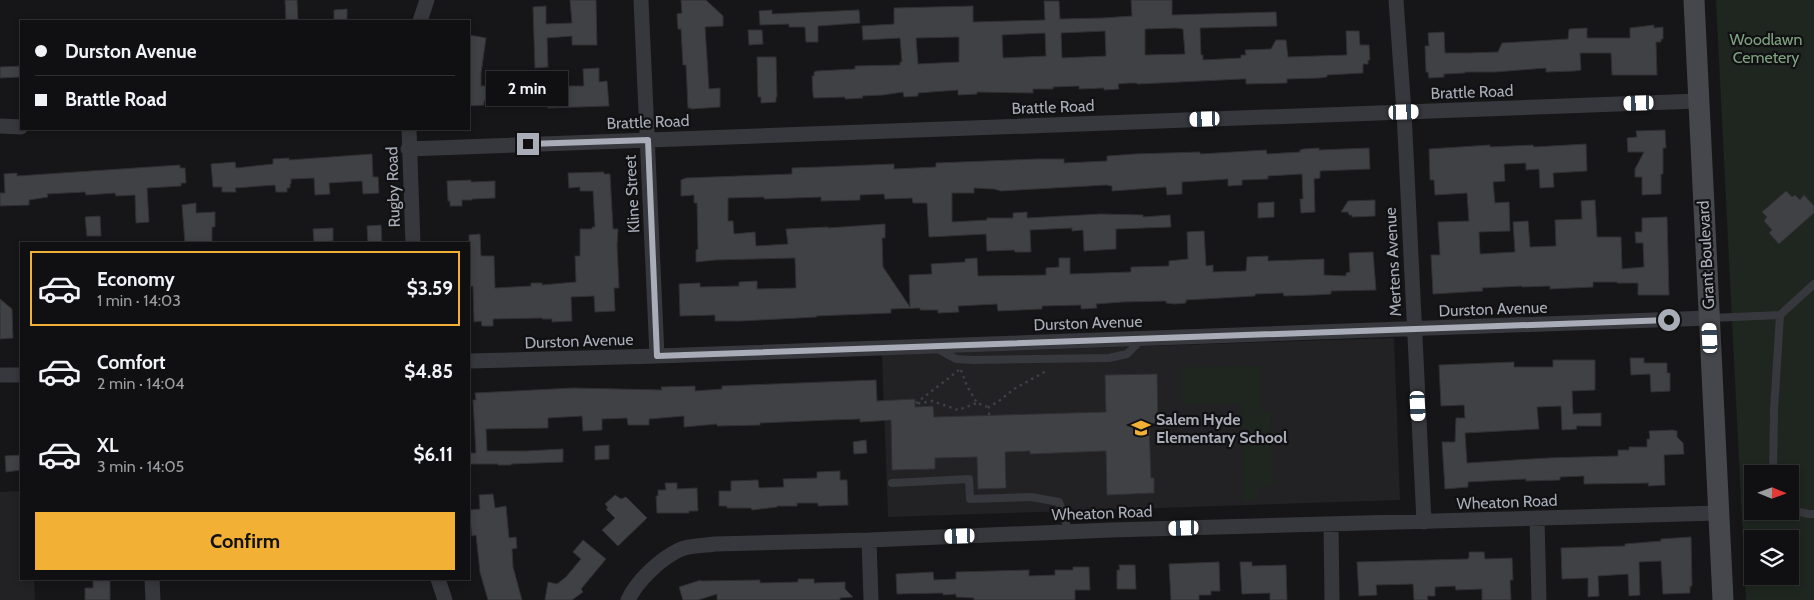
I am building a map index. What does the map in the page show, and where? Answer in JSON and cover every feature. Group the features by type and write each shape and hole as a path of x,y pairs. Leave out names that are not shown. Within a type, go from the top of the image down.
{"street":[{"path":"420,20 427,0"},
{"name":"Kline Street","path":"641,0 657,356"},
{"name":"Mertens Avenue","path":"1396,0 1404,112 1424,522"},
{"name":"Grant Boulevard","path":"1694,0 1723,600"},
{"name":"Brattle Road","path":"408,149 1698,101"},
{"path":"0,126 20,127"},
{"name":"Rugby Road","path":"409,130 408,149 413,242"},
{"name":"Durston Avenue","path":"470,361 657,356 1709,318"},
{"path":"0,375 20,375"},
{"name":"Wheaton Road","path":"628,600 631,593 652,568 679,550 715,544 1719,513"},
{"path":"1537,518 1539,600"},
{"path":"1331,524 1332,600"},
{"path":"869,540 871,600"},
{"path":"152,580 153,600"},
{"path":"438,580 445,600"}],"lane":[{"path":"1709,318 1780,315 1814,284"},
{"path":"1773,465 1774,410 1780,315"},
{"path":"932,346 956,359 1109,358 1127,354 1142,338"},
{"path":"892,482 969,479 970,499 1031,497 1060,502 1069,532"},
{"path":"1799,512 1814,514"}],"path":[{"path":"956,359 977,404"},
{"path":"960,369 915,404 932,401 958,410 977,404 988,407 1014,389 1066,359"},
{"path":"988,407 989,415"}],"shaded area":[{"name":"Salem Hyde Elementary School","path":"1394,338 1400,500 888,517 882,355"},
{"path":"20,491 20,580 34,580 35,600 0,600 0,492"}],"green space":[{"name":"Woodlawn Cemetery","path":"1716,0 1814,0 1814,600 1746,600 1745,585 1799,585 1799,530 1744,530 1744,560"},
{"path":"1261,366 1261,411 1270,411 1274,486 1258,486 1258,500 1243,501 1242,404 1182,405 1182,367"}],"building":[{"path":"285,0 297,0 298,20 286,20"},
{"path":"570,0 596,0 597,45 572,45 572,36 547,38 548,67 535,68 533,7 546,6 546,24 572,23"},
{"path":"681,0 706,0 723,16 723,26 705,27 709,89 720,88 720,107 688,108 686,65 683,65 681,29 678,29 677,14 682,13"},
{"path":"1131,0 1172,0 1172,15 1276,12 1277,26 1200,28 1201,55 1203,55 1203,60 1241,58 1241,55 1246,55 1245,50 1271,49 1276,40 1286,40 1288,57 1347,55 1346,31 1359,31 1360,45 1369,45 1370,60 1368,60 1368,64 1363,64 1363,73 1327,75 1327,77 1319,78 1287,79 1287,83 1246,84 1246,79 1242,79 1129,83 1118,84 1119,89 1104,90 1104,88 1079,89 1079,86 1053,87 1053,89 1033,89 1033,93 977,92 977,94 958,95 958,90 918,93 918,96 904,97 903,92 845,99 845,97 814,98 813,95 812,76 814,76 814,72 855,69 855,66 900,65 900,62 902,62 900,38 863,40 862,26 894,24 894,8 973,6 973,22 1045,20 1044,1 1059,1 1060,19 1132,16","holes":["1145,29 1183,29 1185,54 1145,55","1105,31 1106,56 1062,58 1061,33","1045,33 1046,56 1003,58 1002,35","959,37 959,62 918,64 916,38"]},
{"path":"347,9 347,20 334,20 334,10"},
{"path":"772,10 772,14 859,10 860,23 818,26 818,42 806,42 805,27 789,27 789,24 760,25 759,11"},
{"path":"1654,25 1654,28 1663,27 1663,39 1661,39 1661,42 1656,42 1657,75 1612,75 1611,53 1580,53 1581,70 1574,71 1546,72 1546,68 1465,72 1429,78 1428,72 1426,72 1425,46 1429,46 1428,33 1444,32 1445,53 1498,52 1502,43 1568,39 1569,29 1587,28 1587,38 1630,38 1630,28"},
{"path":"748,30 762,30 763,44 749,45"},
{"path":"470,35 486,38 481,86 499,86 500,101 484,101 484,105 470,106"},
{"path":"757,57 776,57 776,102 761,103 761,97 758,97"},
{"path":"20,66 20,77 0,78 0,67"},
{"path":"599,68 599,82 607,81 609,106 548,108 548,106 542,106 542,92 547,92 550,89 549,86 584,86 583,69"},
{"path":"1665,130 1666,148 1663,148 1661,194 1642,195 1642,177 1635,177 1635,169 1644,152 1628,152 1627,138 1637,137 1636,131"},
{"path":"1586,144 1587,171 1553,173 1554,187 1540,188 1539,169 1526,170 1526,163 1504,164 1505,181 1493,182 1495,203 1509,202 1510,231 1479,232 1480,254 1515,252 1513,222 1528,221 1530,247 1556,246 1555,220 1582,219 1581,201 1595,200 1597,237 1621,237 1622,269 1644,267 1643,243 1636,243 1635,232 1642,232 1642,218 1667,217 1669,295 1638,295 1638,283 1617,282 1593,282 1593,287 1550,289 1550,286 1522,286 1482,288 1483,291 1433,294 1431,255 1440,255 1438,222 1469,221 1467,193 1435,195 1434,180 1430,180 1429,149 1490,145 1490,147 1533,145 1534,147"},
{"path":"1319,148 1319,150 1369,148 1370,169 1320,171 1320,178 1314,179 1315,212 1301,213 1300,199 1303,199 1302,174 1268,176 1268,179 1242,180 1242,185 1228,186 1228,179 1182,182 1182,194 1167,195 1166,187 1112,191 1112,186 1106,185 1001,191 974,188 974,193 952,193 952,222 987,220 987,218 1013,218 1013,213 1027,212 1027,218 1100,214 1143,215 1143,217 1170,215 1171,227 1116,229 1116,249 1084,251 1083,230 1072,231 1072,228 1030,230 1031,252 1015,252 1014,250 987,251 986,234 929,237 927,203 913,203 912,198 885,199 884,194 860,195 860,200 821,201 821,197 728,198 728,221 733,221 734,234 755,232 756,246 788,244 786,229 885,224 885,238 882,238 883,267 910,307 909,275 932,274 931,264 965,262 965,259 977,258 978,276 1046,275 1046,268 1059,267 1059,258 1070,258 1070,274 1131,272 1131,267 1169,266 1169,261 1188,259 1187,232 1204,231 1206,266 1213,265 1213,272 1246,271 1247,257 1268,256 1268,261 1324,259 1324,275 1346,276 1346,273 1350,272 1349,253 1373,252 1376,290 1331,291 1331,294 1284,296 1283,293 1255,294 1255,296 1186,300 1186,303 1174,304 1166,303 1166,301 1122,302 1096,304 1097,308 1081,309 1081,305 1042,306 1042,309 998,311 997,304 958,306 959,312 938,313 938,310 920,310 920,308 891,309 891,313 741,321 715,321 715,315 680,316 679,284 700,283 700,287 739,286 739,282 757,281 757,289 796,288 795,258 696,262 696,250 698,249 697,203 694,203 694,195 681,196 681,180 686,178 792,174 792,168 894,164 894,169 936,167 936,163 1037,159 1064,159 1064,163 1107,161 1107,156 1135,154 1200,152 1200,154 1266,150 1267,154 1300,152 1300,150 1304,149"},
{"path":"372,154 373,177 378,177 379,193 363,194 362,181 329,183 330,194 315,195 314,178 291,179 290,188 287,188 287,192 276,192 275,185 235,188 236,192 222,192 222,187 213,187 211,164 235,162 236,168 273,164 273,159 289,158 289,160"},
{"path":"180,165 180,168 185,168 186,183 181,183 181,186 147,188 149,222 136,223 135,195 116,196 115,193 86,195 85,192 47,194 48,197 29,200 29,205 0,206 0,193 5,193 4,174 17,173 17,176"},
{"path":"604,172 604,174 610,174 613,229 618,229 619,288 614,288 615,311 595,312 594,296 571,297 572,321 552,322 552,319 542,318 493,319 493,326 482,326 481,321 474,322 473,286 470,287 469,235 480,234 481,256 494,256 495,288 531,286 531,283 542,283 542,285 576,282 575,256 580,256 580,229 592,229 592,227 595,227 593,191 580,191 580,187 569,188 568,173"},
{"path":"471,180 471,182 495,181 495,198 462,200 462,206 450,206 447,181"},
{"path":"1786,191 1792,197 1795,195 1800,200 1804,195 1814,206 1814,213 1779,244 1769,233 1772,230 1764,221 1767,217 1762,212"},
{"path":"1375,200 1375,216 1352,217 1348,212 1341,212 1348,201"},
{"path":"1274,202 1274,217 1258,218 1258,203"},
{"path":"196,203 196,213 215,212 212,242 185,242 182,205"},
{"path":"100,216 101,236 87,236 85,217"},
{"path":"381,225 382,242 368,242 367,226"},
{"path":"333,228 333,241 314,242 313,229"},
{"path":"0,299 12,309 13,338 0,339"},
{"path":"1630,358 1644,358 1644,363 1667,363 1667,373 1670,373 1670,391 1651,392 1650,374 1631,375"},
{"path":"1553,360 1595,360 1595,390 1572,391 1573,414 1601,413 1601,426 1576,426 1577,429 1562,430 1561,406 1537,407 1539,429 1465,433 1467,463 1618,456 1618,450 1629,450 1629,447 1647,447 1647,439 1650,439 1649,431 1673,430 1677,431 1677,437 1683,443 1684,454 1664,455 1665,485 1648,486 1649,483 1584,484 1584,476 1560,477 1560,480 1526,481 1526,479 1468,482 1468,487 1445,489 1442,442 1455,442 1456,418 1465,418 1464,405 1441,406 1439,365 1514,362 1514,367 1553,367"},
{"path":"1157,374 1158,423 1149,424 1151,478 1154,478 1154,493 1107,495 1106,451 1030,454 1030,451 1005,452 1006,488 978,489 977,457 935,458 935,469 892,470 891,420 860,422 860,419 830,420 760,423 760,425 717,426 717,424 684,427 684,416 649,419 649,425 628,425 627,418 602,419 602,430 583,431 582,416 548,418 548,428 486,429 487,451 563,449 563,462 511,465 470,464 470,453 476,453 473,400 476,400 475,393 573,388 662,390 661,387 695,386 695,391 722,389 722,386 876,380 877,401 915,399 915,407 933,406 934,417 1106,412 1105,375"},
{"path":"866,440 867,453 854,454 853,442"},
{"path":"609,445 609,459 595,460 595,446"},
{"path":"20,455 20,470 6,472 5,456"},
{"path":"840,471 840,480 847,480 848,505 818,506 818,503 797,503 797,506 777,506 752,510 751,508 719,506 719,491 731,491 731,481 758,480 759,488 784,487 783,479 817,478 817,472"},
{"path":"665,483 677,483 677,489 697,488 698,511 689,511 689,513 657,513 656,496 658,496 658,490 666,490"},
{"path":"493,494 495,508 506,506 509,538 516,537 517,548 512,549 513,567 522,600 488,600 480,572 476,535 472,536 470,519 470,510 480,509 479,495"},
{"path":"615,495 621,499 626,497 647,518 618,546 602,530 615,518 606,509 608,508 605,504"},
{"path":"1691,537 1692,586 1690,586 1690,593 1663,594 1661,561 1639,562 1640,595 1629,596 1628,574 1598,576 1599,596 1588,597 1588,578 1562,579 1561,548 1625,546 1625,544 1661,541 1661,539"},
{"path":"583,540 606,559 581,589 583,592 572,600 545,600 548,582 557,584 566,577 581,559 573,552"},
{"path":"1469,552 1484,552 1485,559 1512,558 1513,580 1510,580 1511,600 1482,600 1482,589 1456,590 1455,586 1435,587 1435,596 1427,596 1428,600 1414,600 1413,584 1376,585 1377,595 1359,596 1357,562 1467,559 1469,558"},
{"path":"1219,562 1220,591 1211,591 1211,595 1199,595 1199,600 1171,600 1169,564"},
{"path":"1240,562 1252,562 1252,566 1286,565 1287,600 1270,600 1270,593 1242,594"},
{"path":"1119,565 1135,565 1136,589 1117,589 1117,570 1120,570"},
{"path":"1073,567 1089,567 1090,590 1075,590 1075,600 974,600 974,598 956,597 956,594 897,594 896,574 933,572 934,580 956,579 956,572 1029,570 1029,576 1055,575 1055,570 1073,570"},
{"path":"798,579 814,579 814,583 845,582 845,589 853,597 840,598 840,600 717,600 717,594 698,600 683,600 679,587 701,580 760,580 760,583 798,582"},
{"path":"93,580 110,580 110,600 85,600 85,588 93,588"}],"place":[{"name":"Salem Hyde Elementary School","path":"1141,428"}],"route":[{"path":"528,144 648,140 657,356 1669,320"}]}
